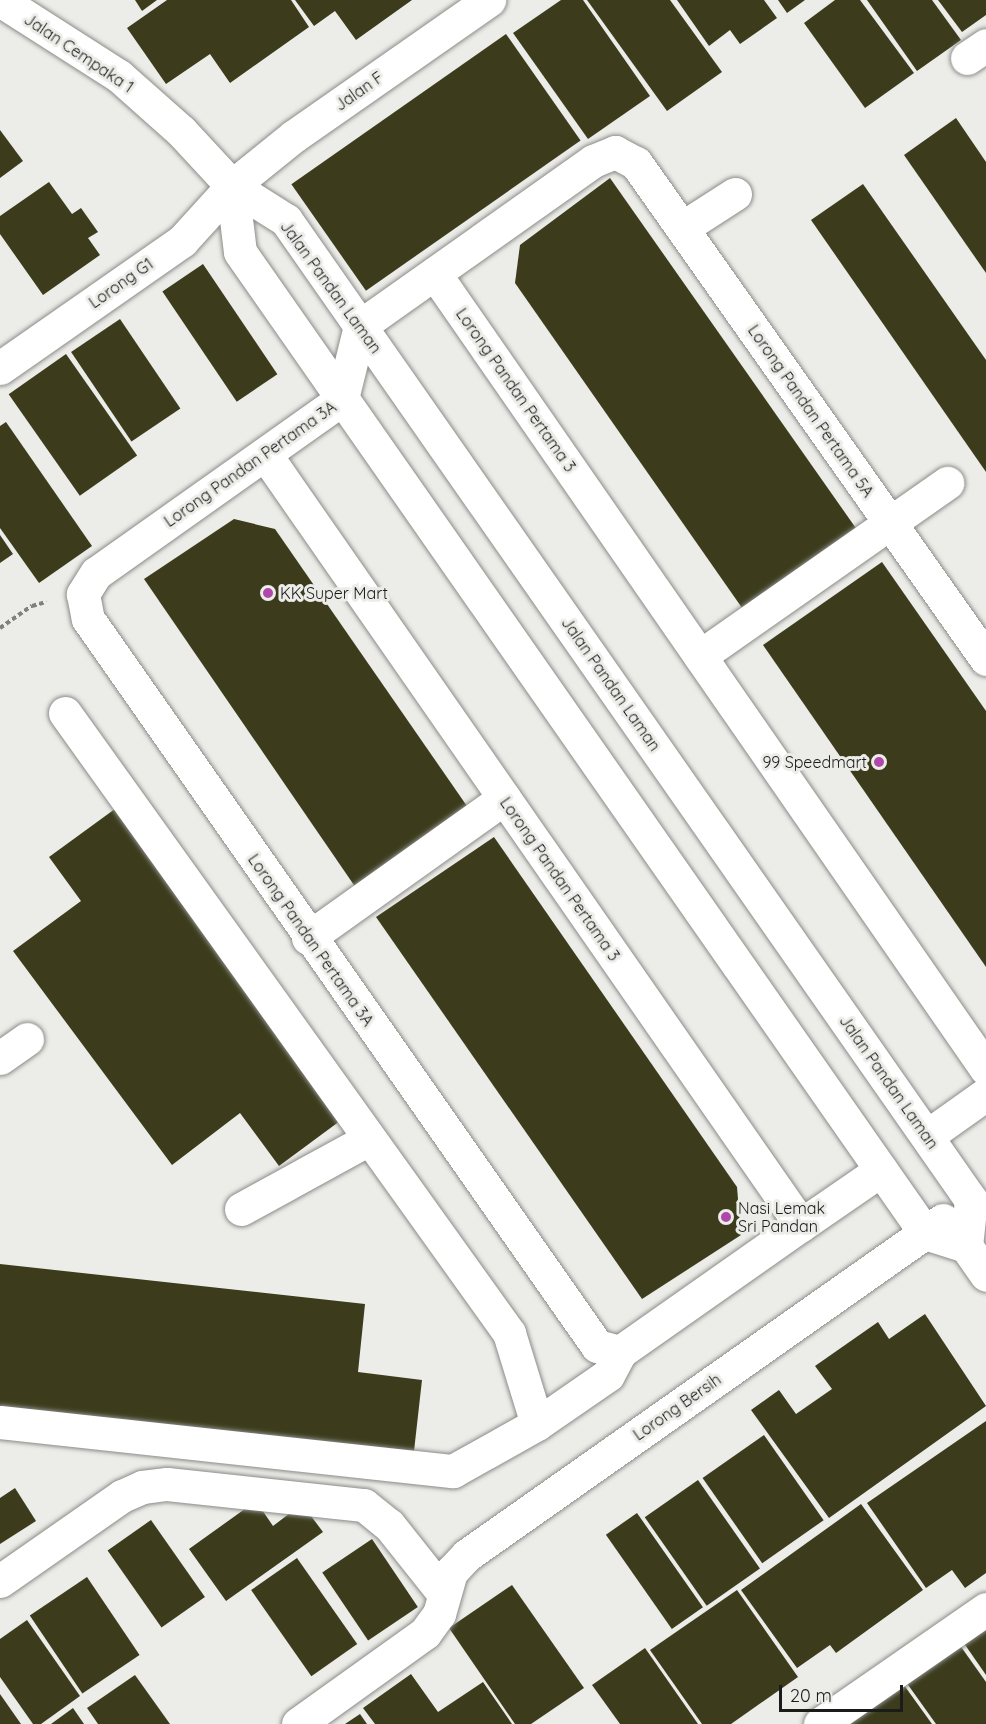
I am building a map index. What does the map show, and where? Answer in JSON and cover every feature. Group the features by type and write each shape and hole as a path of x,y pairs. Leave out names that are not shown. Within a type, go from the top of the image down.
{"street":[{"name":"Jalan Cempaka 1","path":"0,0 119,76 181,131 232,186"},
{"name":"Jalan F","path":"232,186 294,136 489,0"},
{"name":"Lorong Pandan Pertama 5A","path":"435,274 593,160 615,152 636,162 986,659"},
{"name":"Jalan Pandan Laman","path":"232,186 286,220 927,1136 978,1195"},
{"name":"Lorong G1","path":"0,368 182,241 232,186"},
{"path":"232,186 240,252 925,1233 966,1246 986,1275"},
{"path":"682,228 735,194"},
{"path":"342,399 360,326 435,274"},
{"name":"Lorong Pandan Pertama 3","path":"435,274 986,1069"},
{"name":"Lorong Pandan Pertama 3A","path":"342,399 96,573 83,594 88,619 308,938 597,1346 620,1352"},
{"name":"Lorong Pandan Pertama 3","path":"264,454 801,1225"},
{"path":"700,656 946,483"},
{"path":"65,713 509,1333 537,1424"},
{"path":"308,938 504,798"},
{"path":"0,1058 27,1039"},
{"path":"927,1136 986,1094"},
{"path":"241,1209 369,1139"},
{"path":"0,1422 453,1471 537,1424 608,1376 620,1352 880,1170"},
{"path":"966,1246 978,1195"},
{"name":"Lorong Bersih","path":"298,1724 425,1633 438,1614 451,1572 467,1555 978,1195"},
{"path":"0,1581 122,1497 142,1487 166,1485 364,1505 389,1525 443,1593"},
{"path":"820,1724 986,1609"}],"path":[{"path":"0,628 32,606 83,594"}],"building":[{"path":"135,0 157,0 142,11"},
{"path":"167,0 291,0 309,27 230,83 210,54 166,84 127,28"},
{"path":"295,0 412,0 356,40 335,11 314,26"},
{"path":"561,0 583,0 650,96 588,139 513,33"},
{"path":"587,0 670,0 722,72 667,111"},
{"path":"677,0 764,0 777,18 740,44 730,30 709,46"},
{"path":"778,0 805,0 787,13"},
{"path":"835,0 860,0 914,73 865,108 804,23"},
{"path":"867,0 932,0 961,40 917,71"},
{"path":"938,0 986,0 986,15 962,32"},
{"path":"506,34 581,140 366,291 291,184"},
{"path":"956,118 986,162 986,273 904,155"},
{"path":"0,130 23,161 0,178"},
{"path":"610,178 860,534 747,615 515,283 520,245"},
{"path":"49,182 72,214 81,208 98,232 88,238 100,255 43,295 0,234 0,216"},
{"path":"863,184 986,360 986,472 811,220"},
{"path":"203,264 277,374 237,402 162,291"},
{"path":"120,319 180,409 131,442 71,352"},
{"path":"66,354 137,456 80,496 9,394"},
{"path":"6,422 92,546 39,583 0,528 0,426"},
{"path":"234,519 275,529 469,809 356,888 144,579"},
{"path":"0,535 13,554 0,563"},
{"path":"882,562 986,711 986,967 763,645"},
{"path":"119,806 348,1115 279,1166 240,1113 172,1165 13,951 81,901 49,857"},
{"path":"494,837 737,1187 741,1235 642,1299 376,917"},
{"path":"0,1264 365,1304 358,1372 422,1380 413,1460 0,1414"},
{"path":"925,1314 986,1406 829,1518 751,1410 779,1390 796,1414 832,1389 815,1366 878,1322 889,1339"},
{"path":"986,1421 986,1573 965,1588 952,1570 926,1588 867,1503"},
{"path":"764,1435 824,1520 762,1563 703,1478"},
{"path":"698,1480 760,1568 707,1606 645,1517"},
{"path":"15,1488 36,1521 0,1544 0,1498"},
{"path":"256,1501 273,1526 302,1504 323,1532 226,1601 189,1549"},
{"path":"861,1504 923,1590 836,1653 830,1645 797,1668 741,1590"},
{"path":"637,1513 703,1607 672,1629 606,1535"},
{"path":"151,1520 205,1597 162,1627 108,1550"},
{"path":"372,1539 418,1607 368,1641 322,1573"},
{"path":"297,1558 357,1644 311,1676 251,1590"},
{"path":"87,1577 140,1655 82,1694 30,1616"},
{"path":"512,1585 584,1688 531,1724 515,1724 449,1628"},
{"path":"737,1590 798,1677 731,1724 702,1724 650,1650"},
{"path":"27,1620 80,1696 41,1724 33,1724 0,1677 0,1639"},
{"path":"986,1621 986,1675 961,1639"},
{"path":"959,1644 986,1682 986,1724 936,1724 906,1682"},
{"path":"645,1648 698,1724 620,1724 592,1685"},
{"path":"411,1674 438,1712 483,1682 512,1724 375,1724 363,1708"},
{"path":"135,1675 170,1724 98,1724 87,1708"},
{"path":"901,1681 932,1724 842,1724"},
{"path":"0,1694 21,1724 0,1724"},
{"path":"73,1708 84,1724 51,1724"},
{"path":"360,1714 367,1724 345,1724"}],"place":[{"name":"KK Super Mart","path":"268,593"},
{"name":"99 Speedmart","path":"879,762"},
{"name":"Nasi Lemak Sri Pandan","path":"726,1217"}]}
